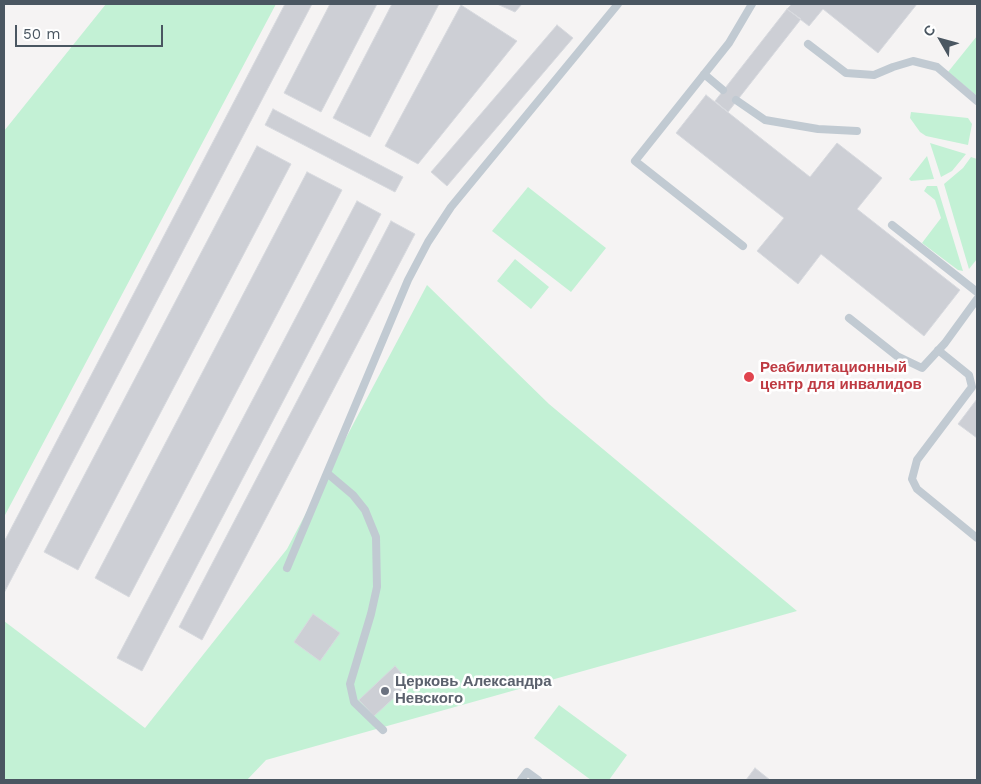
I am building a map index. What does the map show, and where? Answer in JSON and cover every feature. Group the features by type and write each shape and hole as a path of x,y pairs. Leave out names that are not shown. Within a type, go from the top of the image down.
{"lane":[{"path":"287,568 404,289 428,242 451,207 618,4"},
{"path":"743,246 636,161 729,43 752,4"},
{"path":"808,44 846,73 874,76 893,67 913,61 936,67 977,101"},
{"path":"704,74 723,90"},
{"path":"736,100 765,120 818,129 857,130"},
{"path":"892,225 977,292"},
{"path":"849,318 897,356 922,368 977,299"},
{"path":"938,350 974,380 972,387 917,460 912,479 917,490 977,538"},
{"path":"327,473 353,495 365,510 376,537 377,587 350,684 354,702 382,730"},
{"path":"521,780 528,772 538,780"}],"green space":[{"path":"106,4 276,4 4,517 4,131"},
{"path":"977,36 977,96 948,72"},
{"path":"911,112 968,118 972,124 968,145 926,136 920,132 910,118"},
{"path":"930,143 966,154 952,171 941,177"},
{"path":"927,156 934,179 911,181 909,179"},
{"path":"971,157 977,159 977,259 969,269 944,184 963,168"},
{"path":"927,186 937,186 963,271 958,270 922,243 941,218 935,200 924,191"},
{"path":"528,187 606,248 571,292 492,231"},
{"path":"515,259 549,287 531,309 497,281"},
{"path":"427,285 549,404 797,611 266,760 247,780 4,780 4,621 145,728 287,549"},
{"path":"559,705 627,755 609,780 591,780 534,738"}],"building":[{"path":"285,4 312,4 4,593 4,542"},
{"path":"330,4 377,4 321,112 284,93"},
{"path":"392,4 439,4 370,137 333,118"},
{"path":"497,4 522,4 515,12"},
{"path":"792,4 917,4 878,53 823,9 809,26 787,9"},
{"path":"461,5 517,41 418,164 385,146"},
{"path":"787,9 801,19 728,112 715,101"},
{"path":"557,25 573,38 447,186 431,172"},
{"path":"706,95 810,177 837,143 882,178 857,209 960,290 924,336 821,254 798,284 757,251 784,218 676,133"},
{"path":"273,109 403,177 395,192 265,125"},
{"path":"257,146 291,164 78,570 44,552"},
{"path":"307,172 342,190 129,597 95,578"},
{"path":"357,201 381,214 142,671 117,658"},
{"path":"391,221 415,234 202,640 179,627"},
{"path":"977,399 977,438 958,424"},
{"path":"313,614 340,633 320,661 294,642"},
{"name":"Церковь Александра Невского","path":"395,666 410,683 374,716 359,700"},
{"path":"755,768 770,780 746,780"}],"place":[{"name":"Реабилитационный центр для инвалидов","path":"749,377"},
{"name":"Церковь Александра Невского","path":"385,691"}]}
